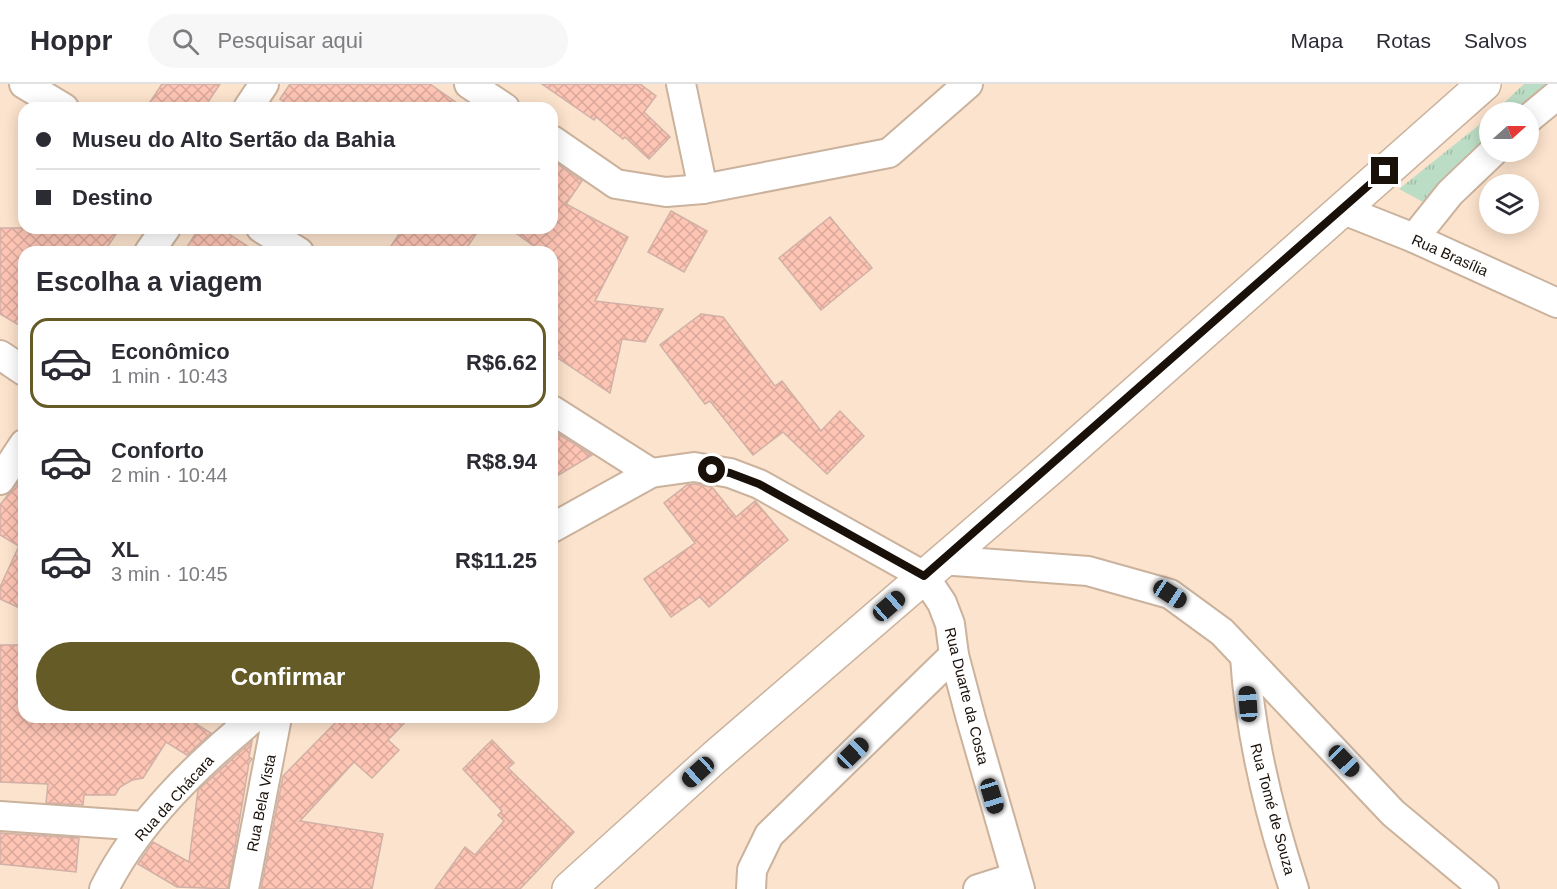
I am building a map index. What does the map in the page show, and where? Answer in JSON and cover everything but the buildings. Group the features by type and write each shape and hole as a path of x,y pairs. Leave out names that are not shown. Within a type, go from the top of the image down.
{"main road":[{"path":"569,889 715,757 1054,465 1484,84"}],"street":[{"path":"24,84 54,102"},
{"path":"252,102 264,84"},
{"path":"469,84 496,102"},
{"path":"681,84 703,189"},
{"path":"558,144 616,184 666,192 703,189 889,153 968,84"},
{"path":"1539,110 1557,95"},
{"path":"1414,238 1450,193 1483,162"},
{"name":"Rua Brasília","path":"1341,209 1414,238 1557,303"},
{"path":"270,234 290,246"},
{"path":"0,356 18,367"},
{"path":"558,414 651,473"},
{"path":"0,480 18,453"},
{"path":"558,525 651,473 694,467 730,473 932,568 1088,571 1170,594 1222,632 1393,813 1484,889"},
{"name":"Rua Duarte da Costa","path":"932,568 1018,883"},
{"path":"751,889 752,870 770,835 954,655"},
{"name":"Rua Tomé de Souza","path":"1245,657 1248,704 1262,777 1278,840 1294,889"},
{"name":"Rua da Chácara","path":"104,889 144,826 221,746 248,723"},
{"name":"Rua Bela Vista","path":"244,889 276,723"},
{"path":"0,816 144,826"},
{"path":"978,889 1018,883"}],"green space":[{"path":"1524,84 1552,84 1531,102 1505,102"},
{"path":"1479,125 1479,149 1423,202 1399,189"}],"route":[{"path":"712,470 730,473 759,484 924,576 1054,465 1385,171"}]}
